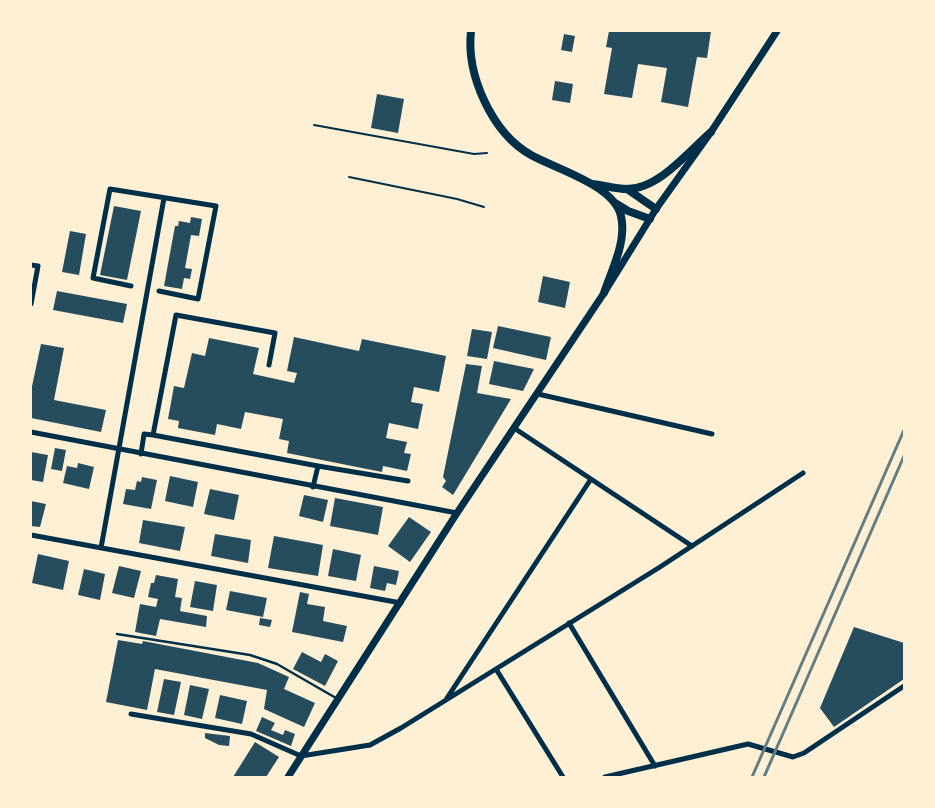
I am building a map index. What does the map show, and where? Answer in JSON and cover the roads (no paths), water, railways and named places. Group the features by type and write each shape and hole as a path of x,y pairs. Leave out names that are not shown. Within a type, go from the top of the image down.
{"highway":[{"path":"470,31 472,68 487,108 515,143 530,155 590,183 628,212 650,219"},
{"path":"590,183 626,189 650,184 666,173 711,132"},
{"path":"626,189 656,209"},
{"path":"604,293 623,232 620,214 614,202"}],"main road":[{"path":"288,777 401,604 457,513 604,293 656,209 711,132 777,31"}],"street":[{"path":"132,286 93,278 110,190 216,206 198,299 159,291"},
{"path":"101,548 164,198"},
{"path":"31,265 38,266 31,304"},
{"path":"153,435 176,315 275,333 269,365"},
{"path":"538,394 712,434"},
{"path":"514,428 692,546"},
{"path":"31,432 457,513"},
{"path":"141,454 144,434 408,481"},
{"path":"313,487 318,466"},
{"path":"131,714 251,734 302,756 370,746 692,546 803,472"},
{"path":"445,700 591,479"},
{"path":"31,535 401,604"},
{"path":"569,623 655,766"},
{"path":"496,669 563,777"},
{"path":"605,777 626,775 655,766 748,744 793,757 804,753 904,686"}],"lane":[{"path":"117,634 250,655 277,664 338,699"}],"railway":[{"path":"752,777 904,430"},
{"path":"764,777 904,456"}]}
